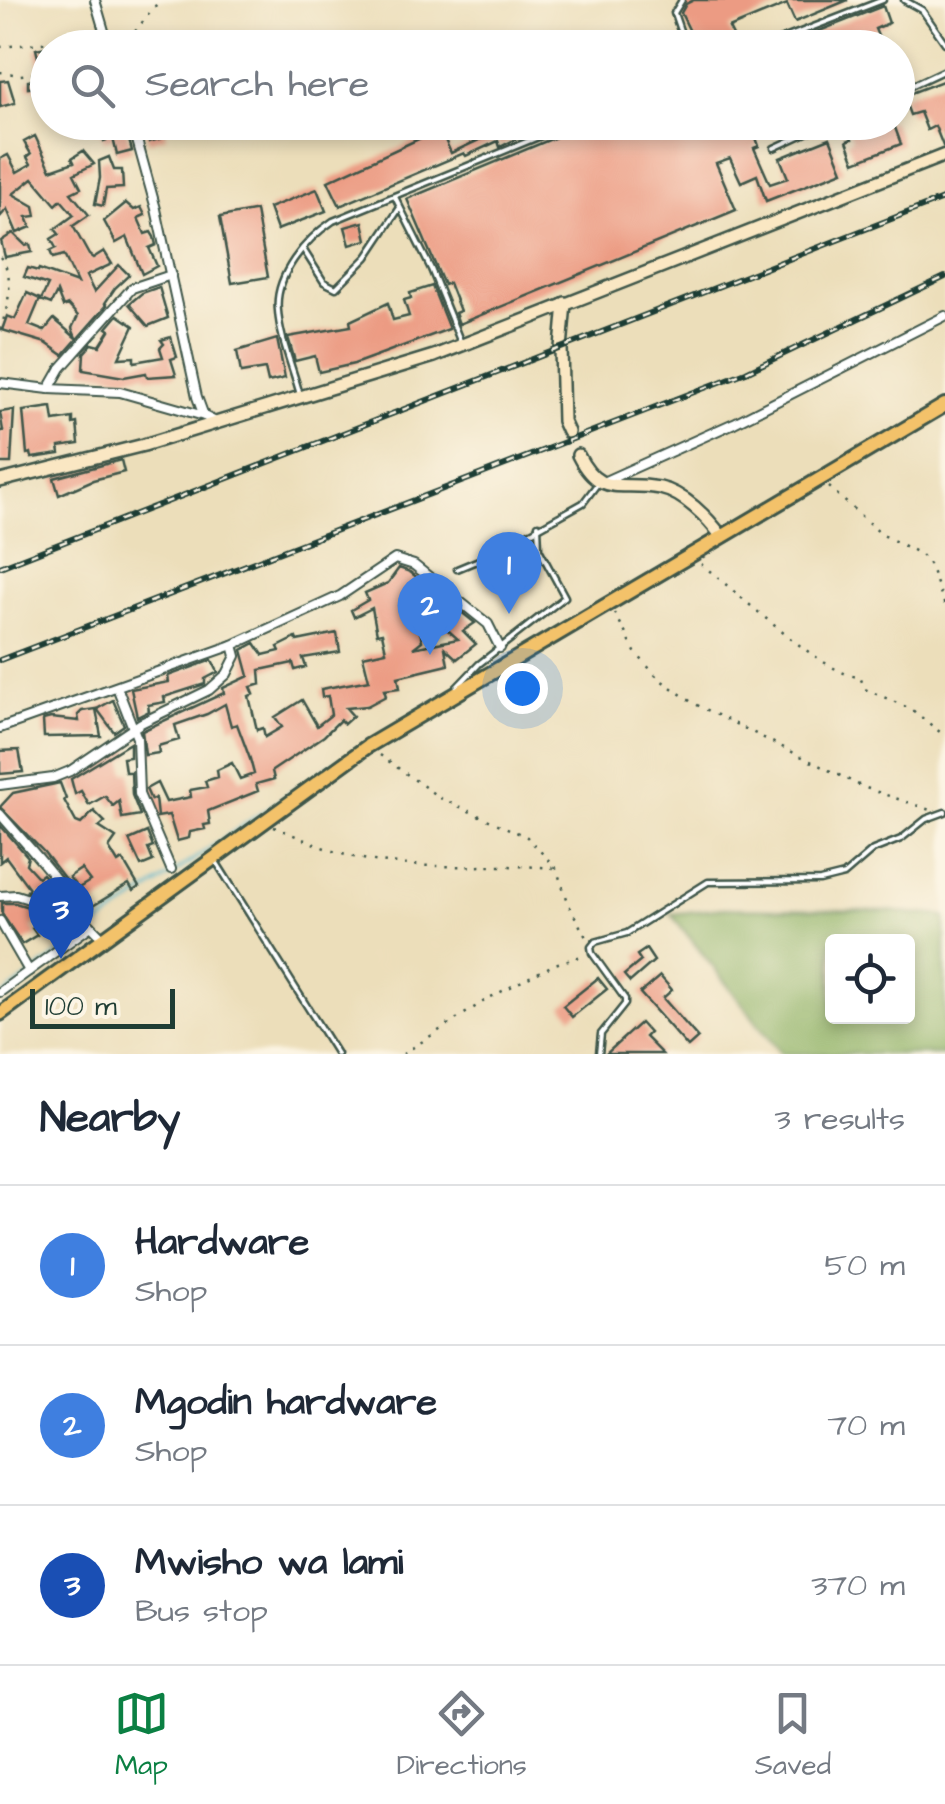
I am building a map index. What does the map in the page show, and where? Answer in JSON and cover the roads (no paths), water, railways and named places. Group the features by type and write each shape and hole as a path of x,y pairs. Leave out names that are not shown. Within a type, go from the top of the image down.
{"main road":[{"path":"0,1014 368,746 945,406"}],"street":[{"path":"96,0 104,30"},
{"path":"137,140 197,397 210,419"},
{"path":"0,481 144,444 210,419 434,356 945,154"},
{"path":"49,390 61,368 132,288 171,275"},
{"path":"565,302 561,348 563,421 568,432"},
{"path":"598,484 734,423 945,316"},
{"path":"0,383 49,390 120,392 210,419"},
{"path":"578,455 598,484 664,488 707,516 722,537"},
{"path":"0,728 232,645 340,596 395,560 414,566 488,624 500,648"},
{"path":"0,784 58,777 135,728 218,684 236,656 232,645"},
{"path":"117,687 135,728 139,794 171,869"},
{"path":"0,814 54,873 80,915 103,938"},
{"path":"0,896 16,895 80,915"},
{"path":"0,921 29,971"},
{"path":"0,992 90,926"}],"lane":[{"path":"680,30 674,13 682,0"},
{"path":"806,30 884,0"},
{"path":"904,0 922,10 945,43"},
{"path":"915,84 945,70"},
{"path":"300,395 278,312 281,283 319,230 531,140"},
{"path":"774,148 791,140"},
{"path":"395,197 431,269 461,343"},
{"path":"303,248 324,282 336,288 367,257 400,207"},
{"path":"457,569 583,503 598,484"},
{"path":"443,702 479,664 565,597 539,549 538,525"},
{"path":"599,1054 601,1034 625,999 592,950 595,942 627,934 708,882 820,881 844,875 873,850 901,839 942,812"},
{"path":"213,857 337,1054"}],"waterway":[{"path":"97,926 338,760"},
{"path":"0,998 75,942"}],"railway":[{"path":"0,567 945,198"},
{"path":"0,660 746,372 945,277"}],"place":[{"name":"Hardware","path":"509,614"},
{"name":"Mgodin hardware","path":"430,655"},
{"name":"Mwisho wa lami","path":"61,959"}]}
